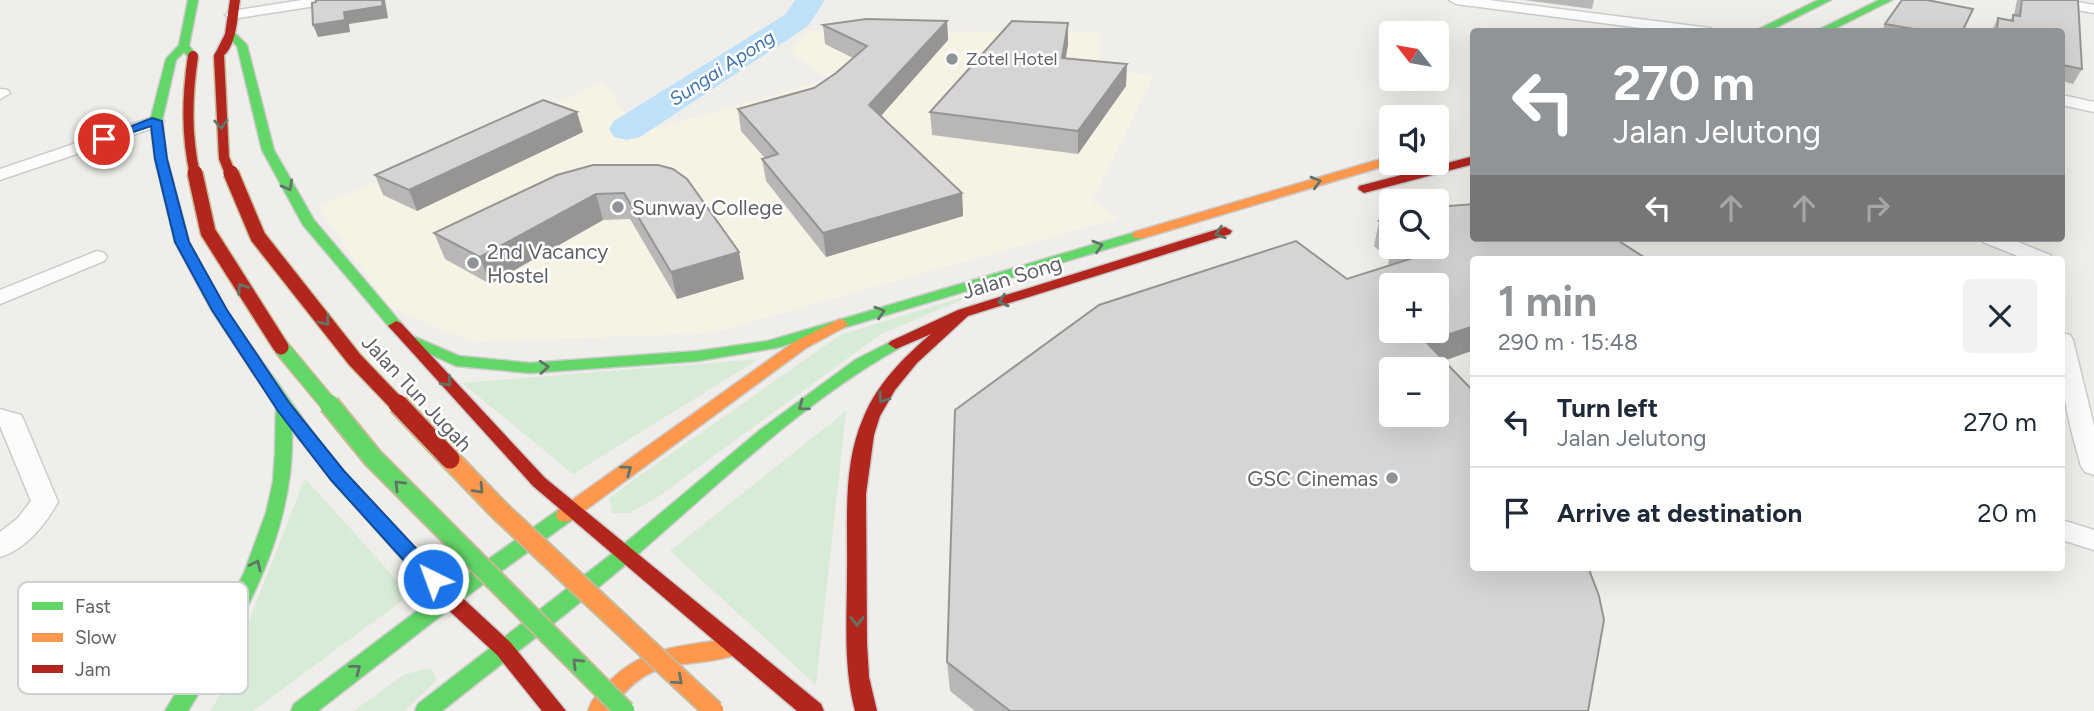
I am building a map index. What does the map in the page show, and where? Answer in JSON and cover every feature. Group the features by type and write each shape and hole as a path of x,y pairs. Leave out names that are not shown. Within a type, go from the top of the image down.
{"main road":[{"path":"193,0 188,51 188,145 208,232 281,349 373,458 625,711"},
{"path":"1766,28 1826,0"},
{"path":"1828,28 1887,0"},
{"name":"Jalan Tun Jugah","path":"234,7 230,34 219,56 224,158 258,237 355,360 461,470 670,673 714,711"},
{"name":"Jalan Tun Jugah","path":"230,34 242,45 268,150 308,222 407,339 539,482 813,711"},
{"path":"188,51 170,59 156,121 161,159 182,242 219,310 284,407 338,476 449,598 503,649 555,711"},
{"path":"1350,193 1470,161"},
{"name":"Jalan Song","path":"302,711 449,598 800,345 838,325 1379,164"},
{"name":"Jalan Song","path":"426,711 625,554 766,434 861,363 963,313 1236,228"},
{"path":"866,711 857,656 858,484 863,448 872,415 888,391 921,353 963,313"},
{"path":"407,339 456,361 530,368 698,356 770,345 838,325"},
{"path":"248,583 265,547 282,483 284,407"},
{"path":"534,502 539,482"},
{"path":"416,561 447,565 489,551 513,533 527,517"},
{"path":"599,711 600,706 628,675 656,659 735,647"},
{"path":"176,711 187,694"}],"street":[{"path":"234,7 329,0"},
{"path":"1456,0 1679,28"},
{"path":"2044,0 2094,9"},
{"path":"2065,101 2094,107"},
{"path":"0,175 156,121"},
{"path":"2000,242 2035,256"},
{"path":"0,298 97,257"},
{"path":"2065,353 2081,424 2094,466"},
{"path":"0,417 12,421 45,502 27,526 0,547"},
{"path":"2065,531 2094,540"}],"shaded area":[{"path":"807,30 1098,32 1102,69 1154,75 1092,201 1119,218 712,333 472,342 389,307 318,207 603,82 639,133 829,79 791,54"}],"green space":[{"path":"986,290 881,334 652,501 629,513 612,513 609,499 625,486 840,335"},
{"path":"759,359 573,474 462,383"},
{"path":"846,411 816,685 670,551"},
{"path":"305,478 410,595 253,711 210,711 220,694 248,694 248,624"},
{"path":"431,668 437,680 404,711 353,711 405,674"}],"building":[{"path":"316,0 382,0 383,6 344,12 345,20 313,25 312,3"},
{"path":"1902,0 1927,0 1973,9 1964,28 1908,28 1885,24"},
{"path":"2022,0 2078,0 2082,69 2065,66 2065,28 1997,28 1998,18 2013,21 2013,15 2020,16"},
{"path":"866,19 947,21 869,105 962,193 823,233 762,159 778,154 738,109 814,88 836,73 867,46 823,25"},
{"path":"1012,21 1068,23 1062,58 1127,64 1078,131 930,112"},
{"path":"543,100 577,112 409,190 375,175"},
{"path":"593,165 658,165 673,169 687,179 739,252 671,272 624,193 596,194 480,257 434,233 557,175"},
{"path":"1470,204 1470,242 1620,242 1642,256 1470,256 1470,327 1449,334 1449,273 1379,273 1379,343 1427,343 1440,357 1379,357 1379,427 1449,427 1449,366 1470,388 1470,571 1590,571 1604,620 1588,711 1010,711 947,662 955,410 1099,305 1296,241 1347,279 1410,259 1449,259 1449,206"}],"waterway":[{"name":"Sungai Apong","path":"627,129 797,20 810,0"}],"traffic: fast":[{"path":"193,0 184,46 193,56"},
{"path":"1766,28 1826,0"},
{"path":"1828,28 1887,0"},
{"path":"230,34 242,45 268,150 308,222 396,326"},
{"path":"184,46 171,59 156,121 161,159 182,242 219,311 310,441"},
{"path":"840,324 1139,235"},
{"path":"415,342 456,361 530,368 698,356 770,345 838,325"},
{"path":"426,711 625,554 766,434 861,363 896,344"},
{"path":"281,347 373,458 625,711"},
{"path":"248,585 266,543 282,482 284,407"},
{"path":"302,711 449,598 565,515"},
{"path":"176,711 186,694"}],"traffic: slow":[{"path":"1139,235 1379,164"},
{"path":"565,515 800,345 840,324"},
{"path":"450,459 499,510 714,711"},
{"path":"599,711 600,706 628,675 656,659 735,647"}],"traffic: jam":[{"path":"219,56 230,34 235,0"},
{"path":"193,56 187,97 188,145 208,232 281,347"},
{"path":"219,56 224,158 258,237 355,360 450,459"},
{"path":"1364,189 1470,161"},
{"path":"896,344 963,313 1225,231"},
{"path":"866,711 859,677 856,626 857,494 865,435 889,386 924,348 963,313"},
{"path":"396,326 539,482 813,711"},
{"path":"310,441 338,476 449,598 504,649 555,711"}],"place":[{"name":"Zotel Hotel","path":"952,59"},
{"name":"Sunway College","path":"618,207"},
{"name":"2nd Vacancy Hostel","path":"473,263"},
{"name":"GSC Cinemas","path":"1392,478"}],"route":[{"path":"104,139 156,121 161,159 182,242 219,310 284,407 338,476 433,579"}]}
